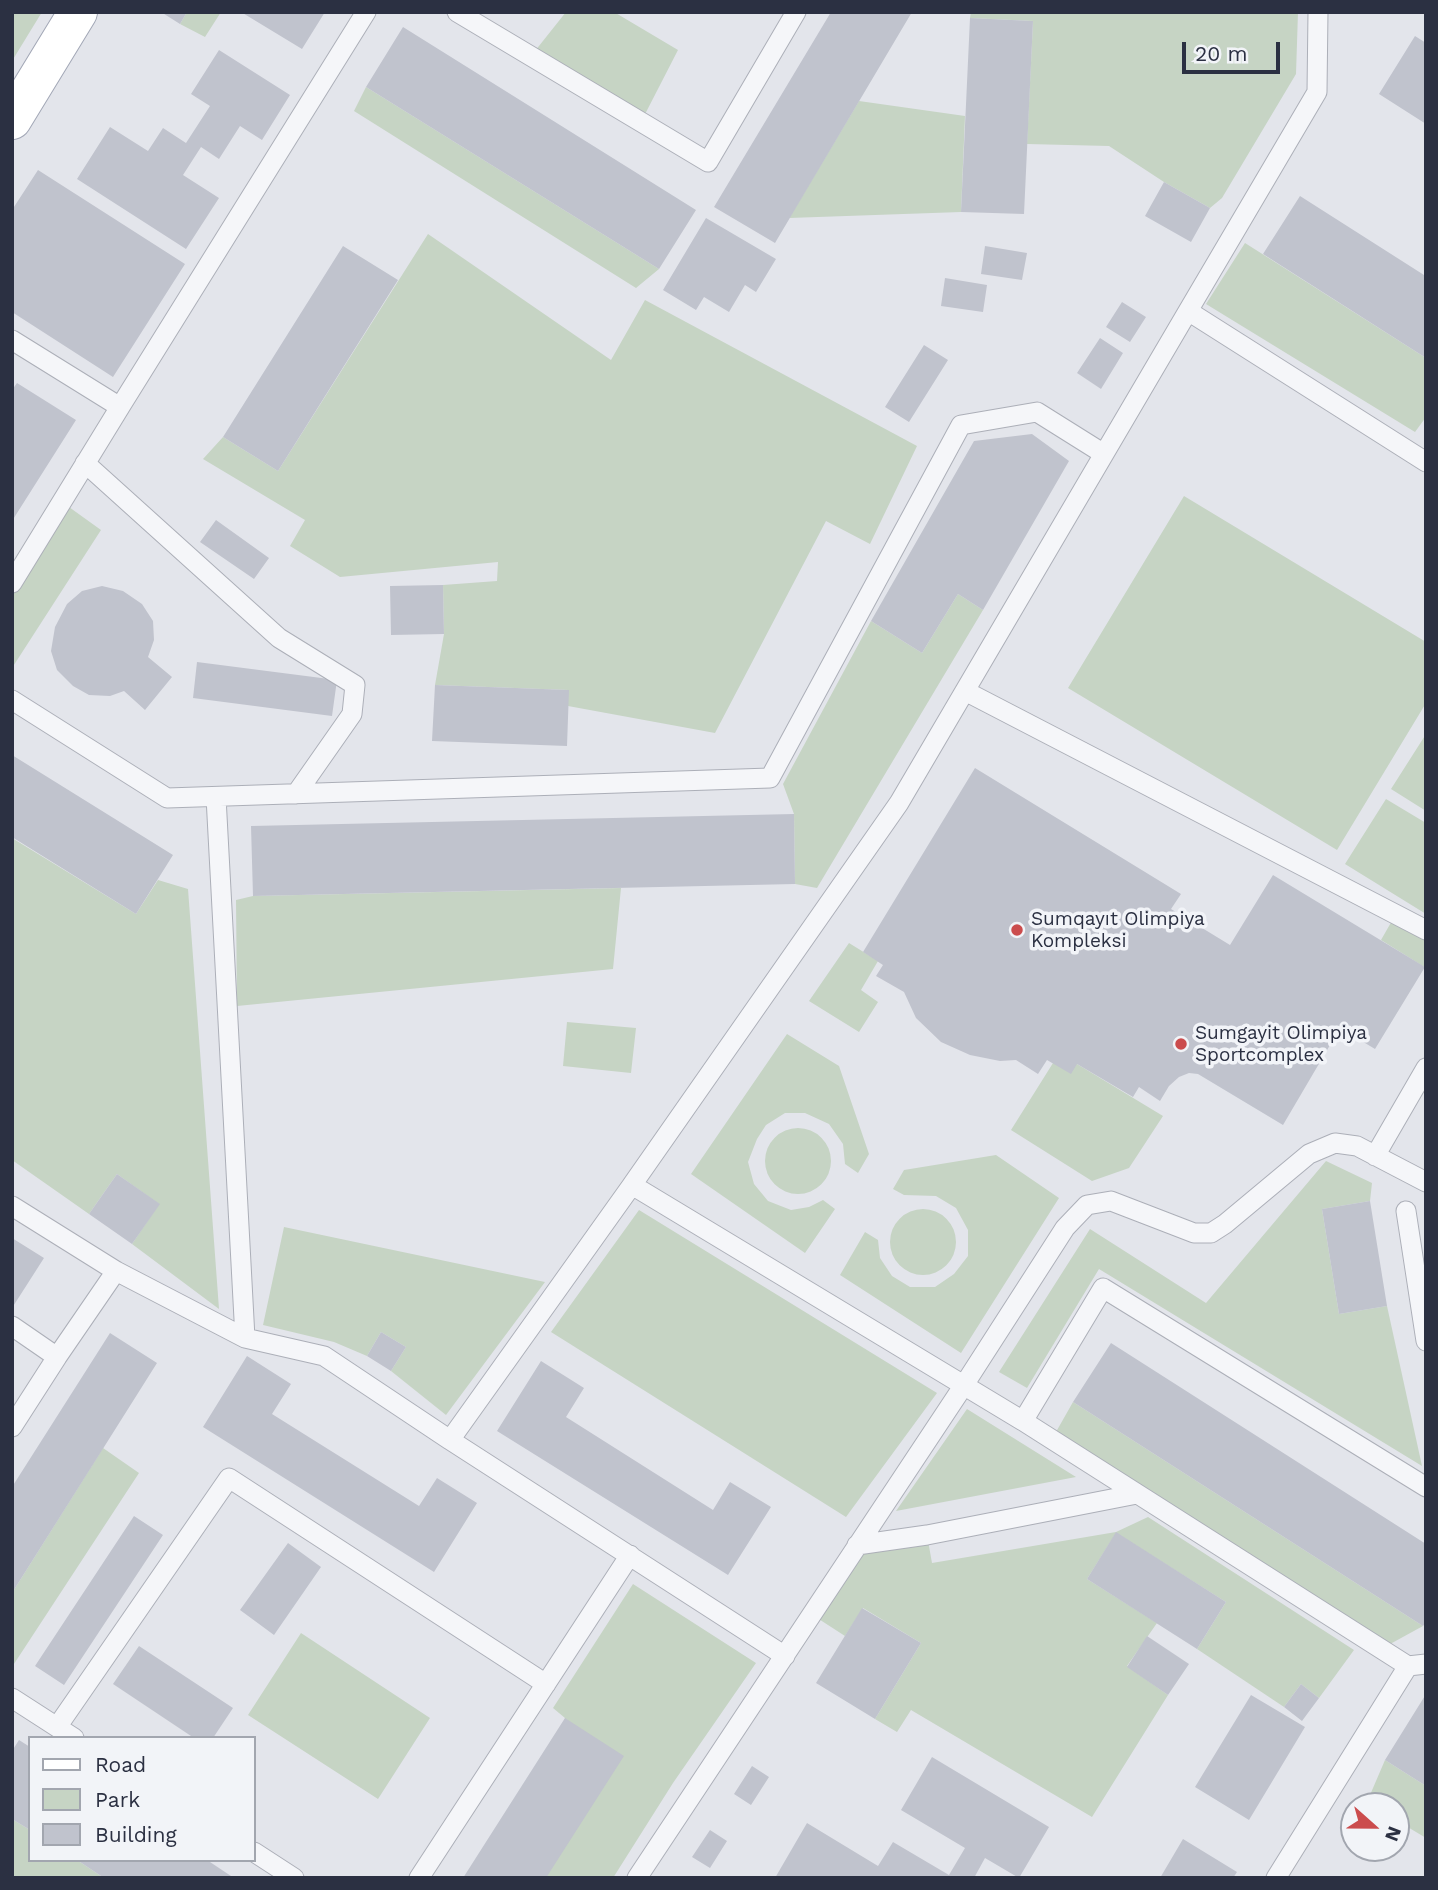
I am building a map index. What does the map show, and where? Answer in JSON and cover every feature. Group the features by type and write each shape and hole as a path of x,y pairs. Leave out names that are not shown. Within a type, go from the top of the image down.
{"main road":[{"path":"12,120 78,12"}],"lane":[{"path":"12,583 366,12"},
{"path":"457,12 708,162 796,12"},
{"path":"450,1440 900,803 1317,92 1318,12"},
{"path":"1188,311 1426,462"},
{"path":"12,340 120,407"},
{"path":"12,700 167,799 770,778 961,425 1037,412 1104,454"},
{"path":"85,463 279,638 355,685 352,714 296,794"},
{"path":"965,691 1426,930"},
{"path":"216,797 245,1338"},
{"path":"1375,1156 1426,1068"},
{"path":"637,1878 1065,1228 1087,1205 1111,1201 1194,1233 1211,1233 1308,1154 1335,1143 1357,1146 1426,1182"},
{"path":"632,1185 1023,1421 1417,1665 1276,1878"},
{"path":"12,1206 116,1271 245,1338 324,1356 785,1656"},
{"path":"1406,1211 1426,1341"},
{"path":"12,1427 116,1271"},
{"path":"1023,1421 1103,1289 1426,1487"},
{"path":"12,1326 57,1357"},
{"path":"57,1727 229,1478 546,1684"},
{"path":"857,1545 927,1535 1137,1494"},
{"path":"419,1878 630,1556"},
{"path":"12,1698 71,1736"},
{"path":"256,1853 294,1878"}],"green space":[{"path":"15,12 42,12 12,61 12,17"},
{"path":"187,12 221,12 205,37 180,24"},
{"path":"566,12 614,12 678,50 641,122 531,56"},
{"path":"971,12 1298,12 1296,74 1222,198 1210,208 1109,146 1027,144 1033,21 970,18"},
{"path":"366,87 659,269 636,288 354,111"},
{"path":"859,101 965,116 961,212 789,218"},
{"path":"428,234 611,360 645,300 917,446 870,544 826,521 715,733 568,706 568,690 435,685 444,634 443,585 497,581 498,562 340,577 290,546 305,520 203,459 223,437 278,471"},
{"path":"1245,243 1426,358 1426,417 1415,432 1206,304"},
{"path":"1184,496 1426,642 1426,703 1337,850 1068,688"},
{"path":"62,502 101,530 12,668 12,583"},
{"path":"958,594 983,610 817,888 795,884 794,814 783,784 871,621 922,653"},
{"path":"1426,734 1426,811 1391,789"},
{"path":"1386,799 1426,823 1426,914 1345,864"},
{"path":"12,838 136,914 158,880 188,889 219,1309 132,1244 159,1204 117,1174 89,1214 12,1160"},
{"path":"621,888 613,969 237,1006 236,900 253,896"},
{"path":"1393,919 1426,939 1426,968 1381,940"},
{"path":"849,943 878,961 861,990 878,1002 859,1032 809,1001"},
{"path":"567,1022 636,1028 631,1073 563,1066"},
{"path":"787,1034 839,1066 869,1154 858,1173 845,1164 843,1144 829,1124 805,1113 785,1113 766,1125 748,1162 754,1184 768,1201 791,1210 809,1207 823,1200 835,1209 805,1253 691,1174"},
{"path":"1053,1063 1077,1064 1163,1116 1129,1168 1092,1181 1011,1130"},
{"path":"791,1128 805,1128 817,1133 826,1142 831,1161 829,1174 822,1185 805,1194 791,1194 779,1189 770,1180 765,1168 765,1154 770,1142 779,1133"},
{"path":"996,1155 1059,1198 961,1353 840,1275 865,1232 878,1240 880,1258 892,1276 910,1287 935,1287 954,1274 968,1256 968,1230 956,1208 936,1196 904,1195 893,1189 904,1170"},
{"path":"1326,1161 1372,1183 1370,1201 1322,1209 1339,1314 1387,1306 1422,1466 1099,1269 1027,1388 999,1372 1090,1229 1206,1303"},
{"path":"916,1209 930,1209 942,1214 951,1223 956,1242 954,1255 947,1266 930,1275 916,1275 904,1270 895,1261 890,1249 890,1235 895,1223 904,1214"},
{"path":"639,1210 937,1393 846,1517 551,1332"},
{"path":"284,1227 545,1282 446,1415 391,1371 406,1347 381,1332 367,1356 334,1342 263,1325"},
{"path":"1073,1402 1423,1626 1381,1649 1052,1439"},
{"path":"967,1409 1076,1477 896,1511"},
{"path":"103,1448 139,1473 12,1667 12,1593"},
{"path":"1148,1517 1354,1650 1319,1698 1301,1684 1284,1707 1197,1649 1226,1602 1116,1533 1087,1579 1157,1623 1127,1666 1168,1695 1092,1817 911,1710 897,1732 875,1719 921,1643 863,1608 845,1636 811,1614 857,1545 927,1535 932,1563 1116,1532"},
{"path":"633,1584 756,1663 673,1783 613,1878 546,1878 565,1718 553,1708"},
{"path":"301,1633 430,1718 378,1799 248,1715"},
{"path":"1385,1760 1426,1786 1426,1838 1410,1828 1410,1792 1371,1792"},
{"path":"12,1819 28,1829 28,1862 80,1862 104,1878 12,1877"}],"building":[{"path":"161,12 187,12 180,24"},
{"path":"241,12 325,12 302,49"},
{"path":"831,12 912,12 775,243 714,207"},
{"path":"970,18 1033,21 1024,214 961,212"},
{"path":"403,27 696,210 659,269 366,87"},
{"path":"1415,36 1426,43 1426,124 1379,94"},
{"path":"219,50 290,95 262,140 240,126 219,159 201,147 183,175 219,198 186,249 77,179 110,127 148,151 163,128 186,143 210,106 191,94"},
{"path":"38,170 185,264 113,377 12,312 12,210"},
{"path":"1164,182 1210,208 1191,242 1145,216"},
{"path":"1300,196 1424,275 1426,273 1426,358 1263,254"},
{"path":"706,218 776,259 756,292 745,285 729,312 704,297 696,310 663,290"},
{"path":"343,246 398,280 278,471 223,437"},
{"path":"985,246 1027,253 1022,280 981,274"},
{"path":"945,278 987,285 983,312 941,306"},
{"path":"1122,302 1146,317 1130,342 1106,327"},
{"path":"1100,338 1123,353 1101,389 1077,373"},
{"path":"924,345 948,360 909,422 885,407"},
{"path":"17,383 76,420 12,521 12,390"},
{"path":"1032,434 1069,461 983,610 958,594 922,653 871,621 974,441"},
{"path":"216,520 269,558 254,579 200,542"},
{"path":"443,585 444,634 391,635 390,586"},
{"path":"102,586 123,591 142,604 153,621 154,640 148,657 172,677 145,710 124,691 110,696 89,695 73,686 57,670 51,651 55,627 67,604 82,591"},
{"path":"197,662 337,680 332,716 193,698"},
{"path":"435,685 569,690 567,746 432,741"},
{"path":"12,755 173,855 136,914 12,837"},
{"path":"975,768 1181,894 1171,909 1230,945 1273,875 1425,967 1375,1049 1340,1028 1283,1125 1198,1074 1189,1073 1179,1077 1169,1086 1160,1101 1139,1087 1133,1097 1077,1064 1071,1074 1047,1060 1038,1074 1016,1060 1000,1061 970,1055 941,1042 916,1018 904,992 876,976 883,965 863,952"},
{"path":"794,814 795,884 253,896 251,826"},
{"path":"117,1174 160,1204 132,1244 89,1214"},
{"path":"1370,1201 1387,1306 1339,1314 1322,1209"},
{"path":"12,1238 44,1258 12,1308"},
{"path":"381,1332 406,1347 391,1371 367,1356"},
{"path":"110,1333 157,1363 12,1593 12,1487"},
{"path":"1111,1343 1426,1544 1426,1622 1423,1626 1073,1402"},
{"path":"247,1356 291,1384 272,1414 419,1506 437,1478 477,1503 434,1572 203,1427"},
{"path":"541,1361 584,1388 566,1417 713,1510 730,1482 771,1507 728,1575 497,1431"},
{"path":"134,1516 163,1535 64,1685 35,1666"},
{"path":"1116,1532 1226,1602 1197,1649 1087,1579"},
{"path":"288,1543 321,1567 274,1635 240,1610"},
{"path":"862,1608 921,1643 875,1719 816,1683"},
{"path":"1147,1636 1189,1664 1168,1695 1127,1667"},
{"path":"139,1646 233,1708 214,1736 191,1736 113,1684"},
{"path":"1301,1684 1319,1698 1302,1721 1284,1707"},
{"path":"1426,1694 1426,1786 1385,1760"},
{"path":"1251,1695 1305,1727 1249,1820 1195,1787"},
{"path":"565,1718 624,1756 546,1878 463,1878"},
{"path":"19,1740 28,1746 28,1829 12,1819 12,1751"},
{"path":"932,1757 1049,1827 1019,1878 985,1858 974,1878 775,1878 807,1823 878,1866 893,1842 949,1875 965,1848 901,1810"},
{"path":"752,1766 769,1777 751,1805 734,1794"},
{"path":"710,1830 727,1841 710,1868 692,1857"},
{"path":"1183,1839 1237,1872 1233,1878 1160,1878"},
{"path":"80,1862 210,1862 234,1878 104,1878"}],"place":[{"name":"Sumqayıt Olimpiya Kompleksi","path":"1017,930"},
{"name":"Sumgayit Olimpiya Sportcomplex","path":"1181,1044"}]}
